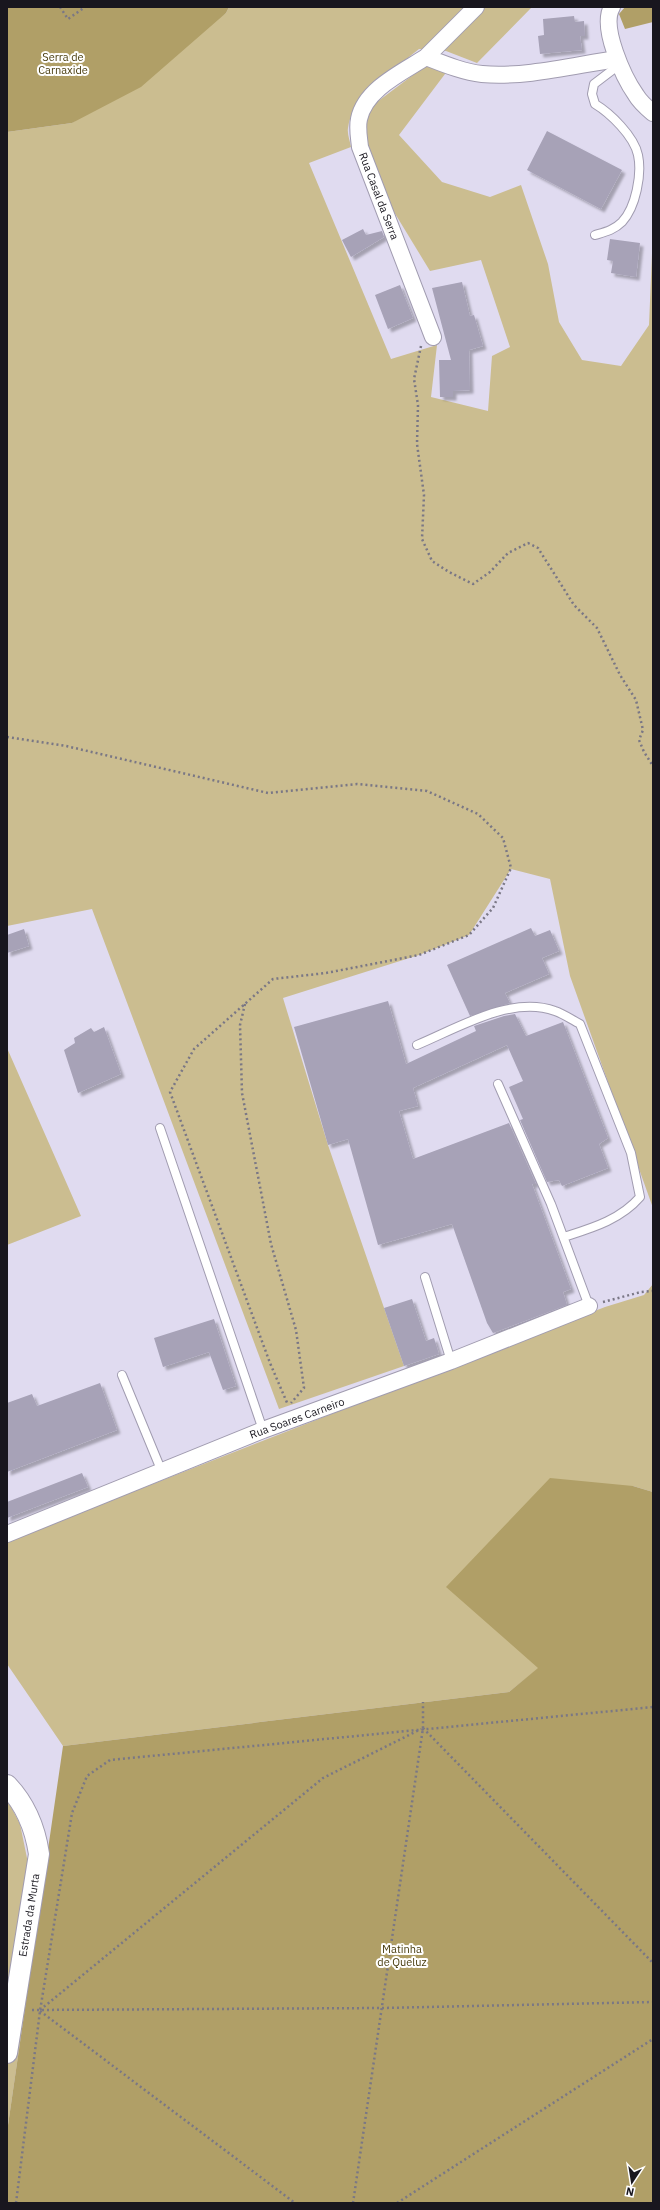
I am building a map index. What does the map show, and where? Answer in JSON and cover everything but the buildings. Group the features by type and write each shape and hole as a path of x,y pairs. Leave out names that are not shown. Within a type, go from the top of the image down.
{"street":[{"name":"Rua Casal da Serra","path":"431,330 360,147 358,131 359,119 363,106 374,92 426,57 476,7"},
{"path":"612,7 610,11 610,35 618,62 636,96 653,113"},
{"path":"426,57 463,70 483,74 523,73 618,62"},
{"name":"Rua Soares Carneiro","path":"7,1534 263,1430 451,1361 589,1306"},
{"name":"Estrada da Murta","path":"7,1785 21,1799 36,1832 39,1854 7,2053"}],"lane":[{"path":"595,235 611,231 622,222 630,209 636,190 639,172 638,154 630,139 609,113 595,104 592,94 594,84 618,62"},
{"path":"417,1045 503,1009 527,1006 555,1011 580,1024 631,1153 640,1197 629,1210 601,1225 564,1237"},
{"path":"498,1084 564,1237 589,1306"},
{"path":"160,1128 263,1430"},
{"path":"425,1277 451,1361"},
{"path":"122,1375 162,1472"}],"path":[{"path":"60,7 68,19 85,7"},
{"path":"431,330 421,342 414,379 418,405 417,444 424,495 422,539 432,561 449,572 473,584 490,572 508,554 528,543 538,548 574,605 597,628 620,675 636,700 643,730 639,740 644,752 653,766"},
{"path":"7,737 66,746 268,793 357,784 428,792 478,814 503,838 511,868 493,908 469,935 419,955 326,973 273,979 194,1049 170,1092 267,1355 288,1406 304,1388 296,1330 271,1244 242,1093 240,1025 246,1003"},
{"path":"589,1306 641,1292 653,1291"},
{"path":"353,2203 383,2008 423,1728 422,1702"},
{"path":"16,2203 40,2011 72,1813 87,1776 110,1760 423,1728 653,1707"},
{"path":"423,1728 653,1963"},
{"path":"40,2011 323,1778 423,1728"},
{"path":"40,2011 383,2008 653,2002"},
{"path":"40,2011 295,2203"},
{"path":"397,2203 653,2039"}],"shaded area":[{"path":"229,7 532,7 477,63 446,51 419,49 387,74 357,105 351,116 348,128 351,147 309,163 391,359 437,345 431,397 488,411 492,356 510,347 481,260 430,271 391,207 366,145 364,131 369,108 425,66 435,65 448,70 399,135 442,182 490,197 521,185 548,264 559,322 582,360 621,366 649,325 653,230 653,1208 570,976 550,879 511,869 469,935 419,955 283,998 328,1145 404,1366 279,1409 92,909 7,926 7,132 72,123 226,13"},
{"path":"7,1048 81,1216 7,1245"},
{"path":"653,1284 653,1492 633,1486 539,1668 509,1692 63,1746 7,1664 7,1541 605,1307 644,1295"},
{"path":"7,1799 20,1824 27,1858 45,1871 7,2132"}],"green space":[{"name":"Serra de Carnaxide","path":"7,7 229,7 226,13 141,87 72,123 7,132"},
{"path":"625,7 653,7 653,22 625,29 619,14"},
{"name":"Matinha de Queluz","path":"550,1478 633,1486 653,1492 653,2203 7,2203 7,2132 63,1746 509,1692 538,1668 446,1587"}]}
